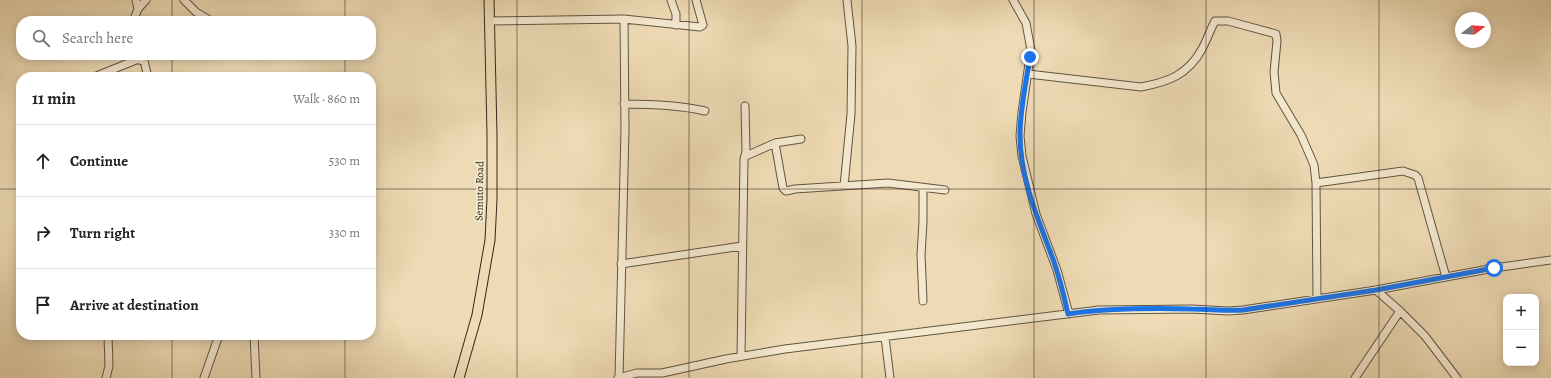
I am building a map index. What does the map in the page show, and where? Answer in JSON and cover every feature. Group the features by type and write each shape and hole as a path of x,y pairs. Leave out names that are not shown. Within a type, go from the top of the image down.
{"main road":[{"name":"Semuto Road","path":"459,378 477,315 490,240 492,148 489,0"}],"street":[{"path":"136,0 138,9"},
{"path":"135,16 138,9 146,0"},
{"path":"184,0 196,12 203,16"},
{"path":"671,0 676,14 676,25"},
{"path":"489,21 624,19 700,27 703,25 696,0"},
{"path":"844,186 852,107 852,46 847,0"},
{"path":"1013,0 1026,23 1030,43 1028,74 1021,118 1020,136 1022,156 1036,214 1057,270 1068,314"},
{"path":"624,19 619,378 636,373 654,374 677,370 741,356 785,349 1099,310 1192,308 1228,311 1243,310 1376,290 1551,260"},
{"path":"1028,74 1141,87 1181,75 1189,69 1202,49 1216,21 1228,21 1276,34 1277,41 1274,72 1276,93 1301,135 1314,165 1316,183 1317,298"},
{"path":"106,72 136,60 144,61 147,72"},
{"path":"624,104 694,108 705,111"},
{"path":"741,356 744,159 746,156 745,106"},
{"path":"746,156 775,143 801,139"},
{"path":"775,143 783,188 786,191 795,189 888,183 945,190"},
{"path":"1316,183 1404,171 1415,174 1418,178 1446,277"},
{"path":"922,188 923,221 921,255 923,301"},
{"path":"621,264 742,246"},
{"path":"1376,290 1425,336 1457,378"},
{"path":"1355,378 1400,311"},
{"path":"885,337 890,378"},
{"path":"106,378 108,366 108,340"},
{"path":"204,378 217,340"},
{"path":"254,340 256,378"},
{"path":"673,378 677,370"}],"route":[{"path":"1030,57 1020,136 1022,156 1028,186 1036,214 1057,270 1068,314 1122,309 1192,308 1228,311 1243,310 1376,290 1494,268"}]}
